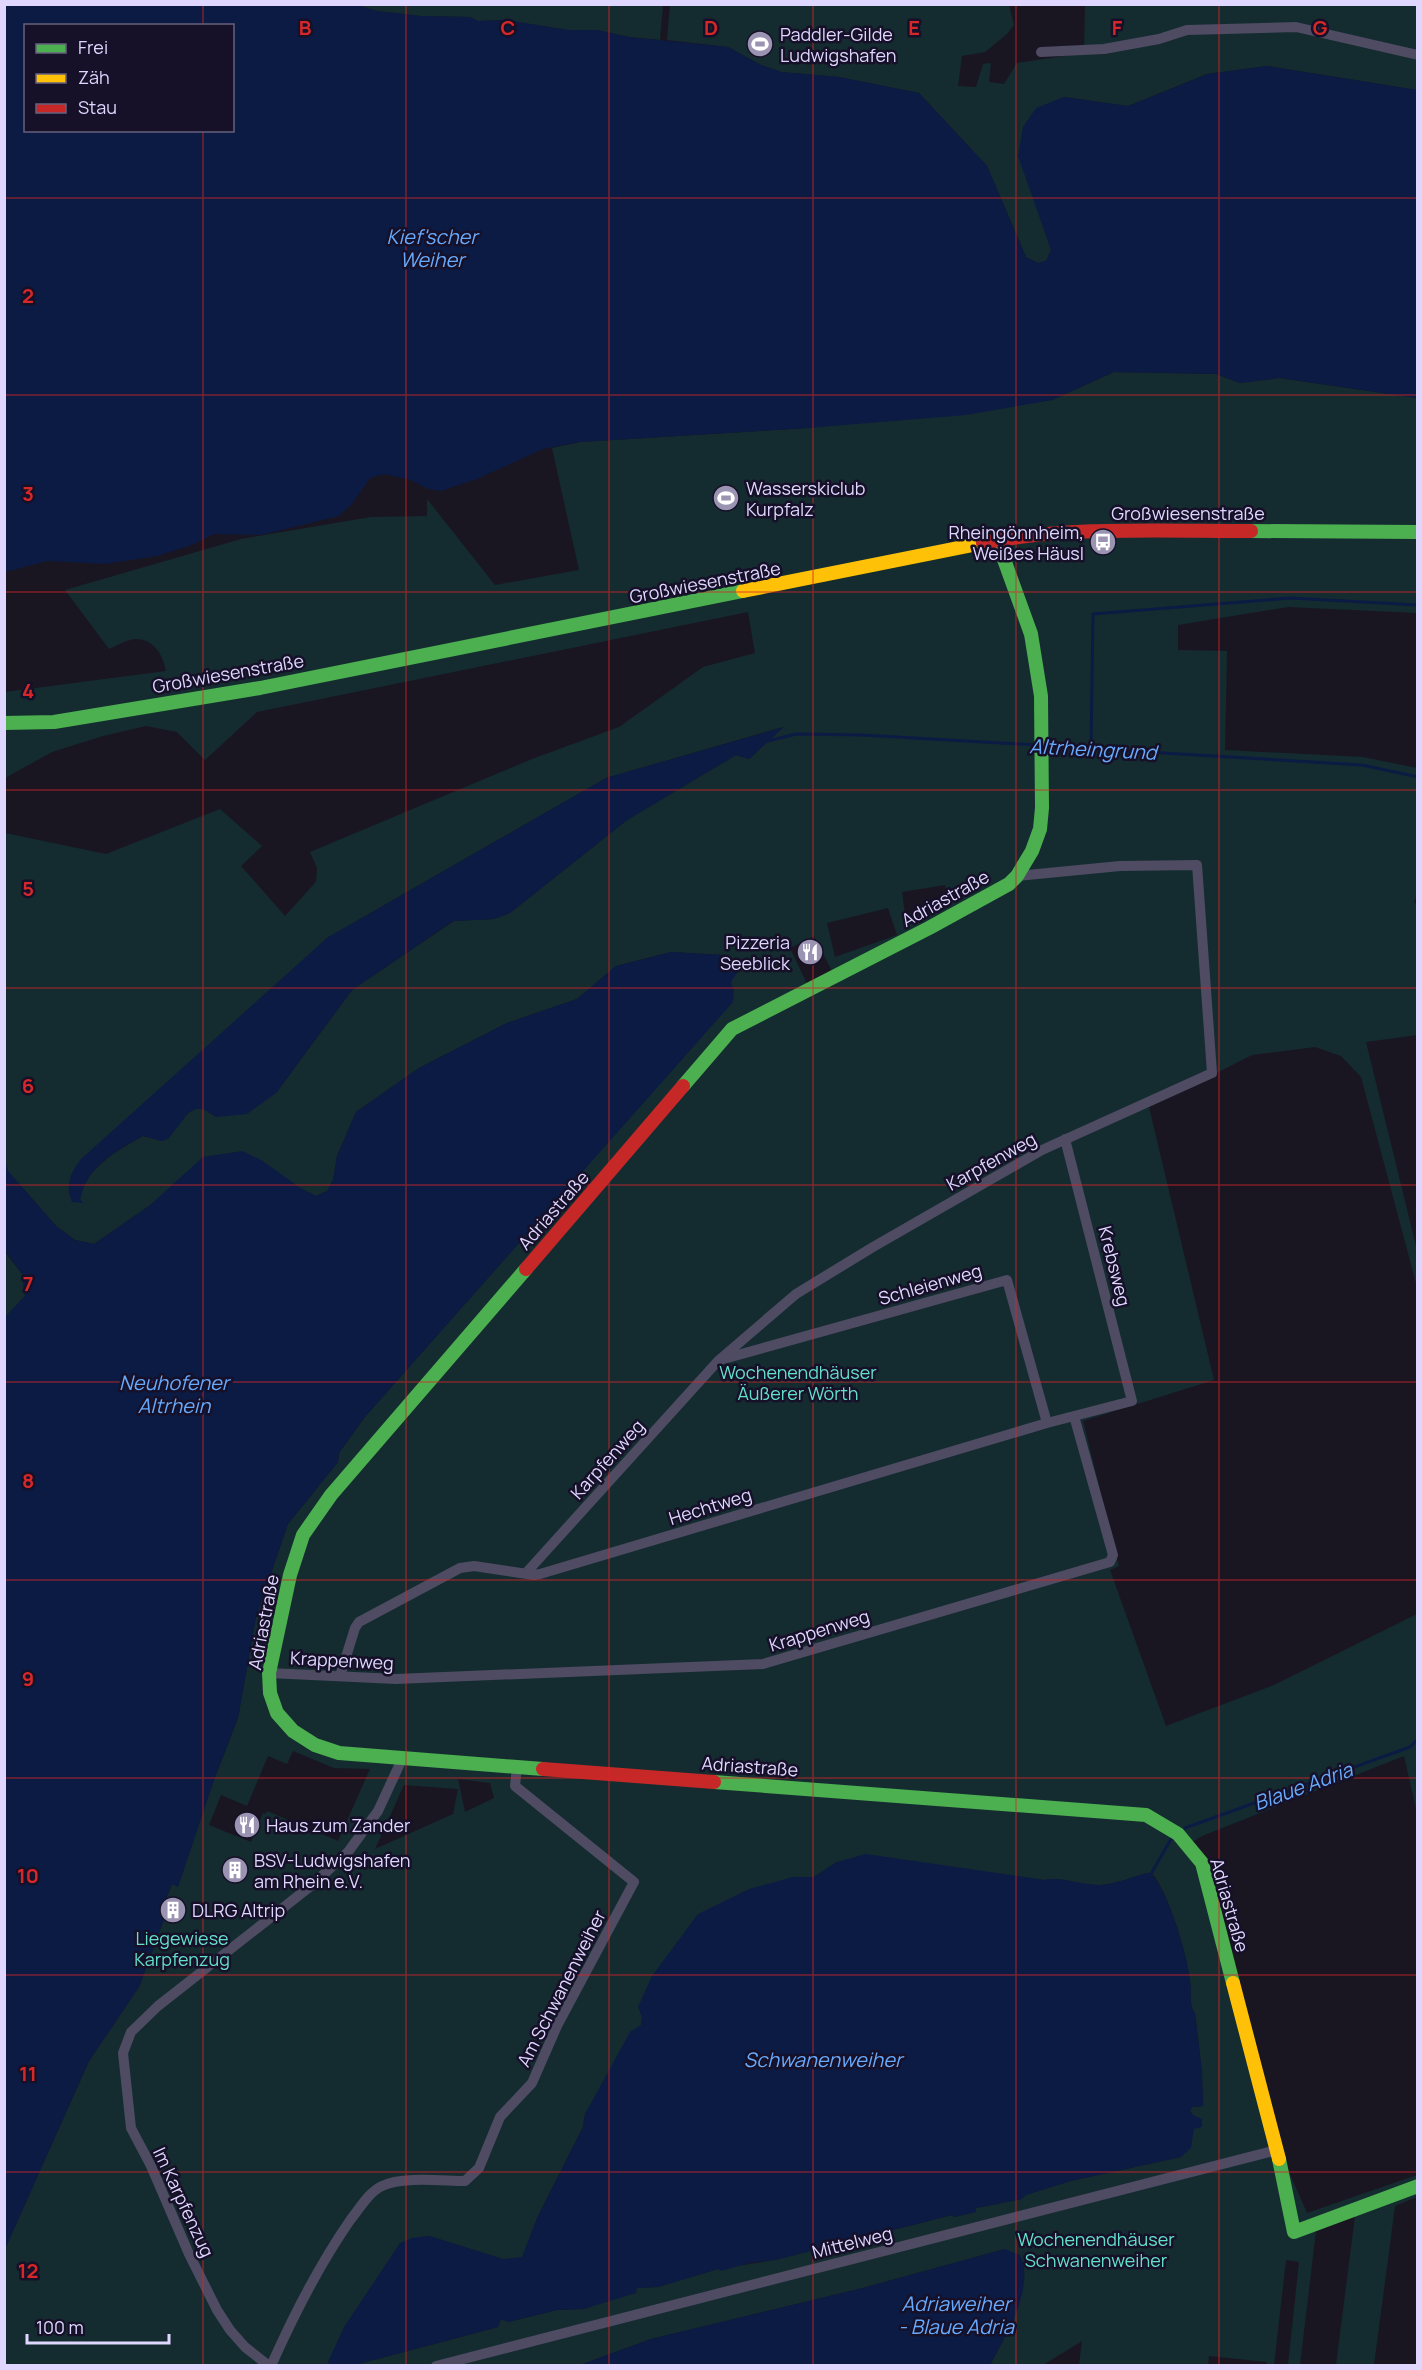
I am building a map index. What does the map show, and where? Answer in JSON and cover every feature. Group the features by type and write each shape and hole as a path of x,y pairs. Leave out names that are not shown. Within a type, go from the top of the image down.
{"street":[{"path":"1041,52 1104,49 1159,39 1187,30 1296,27 1418,54"},
{"name":"Großwiesenstraße","path":"4,723 54,722 260,688 539,634 997,540 1055,533 1418,532"},
{"name":"Adriastraße","path":"997,540 1031,634 1041,696 1042,808 1040,830 1032,851 1017,876 1009,884 929,928 732,1029 312,1519 303,1535 290,1575 269,1673 270,1693 277,1713 293,1731 315,1745 339,1753 1146,1815 1169,1825 1190,1844 1202,1863 1277,2150 1294,2232 1418,2186"},
{"name":"Karpfenweg","path":"526,1573 718,1360 775,1311 820,1278 1065,1139 1212,1073 1197,865 1120,867 1017,876"},
{"name":"Krebsweg","path":"1065,1139 1132,1401"},
{"name":"Schleienweg","path":"718,1360 1007,1280 1047,1424"},
{"name":"Hechtweg","path":"340,1676 355,1628 367,1617 460,1568 474,1566 540,1574 1074,1416 1132,1401"},
{"name":"Krappenweg","path":"269,1673 405,1679 763,1664 1110,1562 1113,1555 1074,1416"},
{"name":"Im Karpfenzug","path":"270,2366 245,2347 217,2310 131,2128 123,2053 131,2032 158,2006 312,1884 348,1852 378,1811 402,1757"},
{"name":"Am Schwanenweiher","path":"270,2366 299,2304 335,2242 370,2194 383,2186 401,2181 465,2181 478,2168 500,2118 532,2084 557,2026 634,1882 515,1786 517,1766"},
{"name":"Mittelweg","path":"436,2366 1277,2150"}],"green space":[{"path":"357,5 663,5 660,40 629,37 597,30 568,30 505,20 478,21 470,17 421,16 377,11"},
{"path":"670,5 1009,5 1014,25 1007,34 985,52 962,56 958,86 976,87 983,64 991,63 989,82 1004,84 1017,63 1084,53 1085,5 1417,5 1417,90 1267,66 1207,74 1128,106 1064,97 1041,217 1051,250 1046,261 1038,263 1026,257 987,166 919,93 839,77 781,72 761,65 728,47 667,40"},
{"path":"1114,372 1216,374 1240,383 1279,378 1417,398 1417,613 1288,607 1178,625 1178,650 1227,651 1225,750 1363,757 1417,768 1418,890 1414,903 1418,904 1417,1035 1366,1042 1417,1250 1417,1287 1361,1077 1341,1056 1315,1047 1252,1055 1149,1107 1214,1380 1083,1421 1119,1566 1110,1570 1166,1726 1274,1685 1417,1614 1417,1813 1404,1756 1202,1836 1192,1842 1279,2149 1307,2213 1417,2175 1417,2197 1395,2206 1374,2365 1336,2365 1355,2216 1316,2231 1300,2365 1288,2365 1299,2262 1286,2260 1274,2365 1267,2365 1267,2362 1209,2356 1208,2365 1079,2365 1082,2341 1043,2365 990,2365 1014,2320 1005,2249 859,2289 651,2339 580,2365 355,2365 498,2327 501,2319 508,2322 557,2310 584,2309 637,2288 658,2287 718,2269 775,2260 952,2215 954,2217 975,2212 976,2208 1022,2199 1025,2195 1070,2181 1181,2157 1193,2115 1190,2111 1192,2107 1203,2106 1202,2072 1185,1956 1171,1909 1152,1874 1147,1873 1112,1883 1094,1885 1059,1879 1045,1880 837,1862 814,1877 793,1877 642,2017 641,2025 585,2114 583,2127 538,2216 522,2258 503,2259 429,2236 400,2243 328,2362 331,2365 5,2365 5,2249 89,2061 139,1987 166,1914 161,1912 172,1884 178,1886 238,1718 256,1617 288,1524 338,1462 339,1453 364,1418 732,1002 724,955 671,952 616,966 577,999 507,1023 419,1068 356,1112 337,1156 333,1180 327,1191 316,1196 302,1189 149,1206 94,1244 75,1240 56,1226 14,1178 5,1238 5,833 106,854 220,809 262,846 241,866 285,916 316,882 317,868 310,852 532,759 619,727 703,667 755,653 748,612 257,712 205,760 177,732 146,726 103,736 52,752 5,778 5,692 166,671 157,649 143,640 133,639 109,649 65,590 241,539 371,517 427,516 427,499 495,585 579,570 552,448 580,442 808,428 1052,400","holes":["783,727 749,759 736,755 627,820 510,913 494,919 454,921 352,990 276,1093 216,1117 203,1109 192,1111 182,1119 167,1139 162,1141 143,1136 104,1161 89,1178 80,1199 68,1192 327,938 606,778","945,885 949,907 905,914 902,892","888,908 897,935 835,957 827,923","814,936 833,973 808,986 790,948","293,1751 334,1768 370,1769 338,1841 267,1811 266,1814 263,1813 251,1842 209,1825 221,1795 247,1806 268,1756 287,1764","458,1779 490,1783 494,1798 465,1812","404,1785 458,1789 453,1814 375,1849"]},
{"path":"4,1251 22,1274 25,1296 5,1318"}],"water":[{"name":"Kief'scher Weiher","path":"5,4 357,5 377,11 421,16 470,17 478,21 505,20 568,30 597,30 629,37 728,47 761,65 781,72 839,77 919,93 987,166 1026,257 1038,263 1046,261 1051,250 1018,156 1023,127 1036,108 1064,97 1128,106 1208,74 1267,66 1417,90 1417,398 1280,378 1240,383 1216,374 1114,372 1052,400 966,415 808,428 580,442 543,449 477,479 441,491 428,489 411,480 384,474 370,478 352,504 339,516 261,535 214,534 192,545 157,556 105,564 47,561 5,572"},
{"path":"784,727 749,759 736,755 627,820 510,913 494,919 453,921 352,990 276,1093 247,1114 216,1117 203,1109 189,1112 168,1139 162,1141 143,1136 113,1154 89,1178 80,1199 83,1203 72,1202 69,1190 70,1179 81,1159 327,938 606,778"},
{"name":"Neuhofener Altrhein","path":"671,952 724,955 731,958 739,970 731,982 734,991 733,1002 364,1418 339,1453 338,1462 288,1524 256,1617 238,1718 214,1780 178,1887 172,1884 161,1911 166,1914 139,1987 89,2061 5,2249 4,1318 25,1296 22,1274 5,1251 5,1160 8,1171 56,1226 75,1240 94,1244 149,1206 203,1157 242,1151 261,1160 302,1189 316,1196 327,1191 333,1180 337,1156 356,1112 419,1068 507,1023 577,999 616,966"},
{"name":"Schwanenweiher","path":"866,1854 1094,1885 1151,1874 1164,1894 1176,1924 1191,1985 1191,2002 1195,2013 1202,2072 1203,2106 1192,2107 1190,2111 1202,2119 1202,2127 1194,2129 1191,2148 1181,2157 1071,2181 1026,2195 1022,2199 976,2208 976,2212 954,2217 952,2215 775,2260 750,2263 720,2271 718,2269 658,2287 637,2288 636,2293 584,2309 557,2310 508,2322 501,2319 498,2327 355,2365 331,2365 328,2362 344,2327 400,2243 412,2238 429,2236 503,2259 522,2257 538,2216 583,2127 585,2114 630,2032 641,2025 642,2017 638,2007 652,1976 698,1914 749,1889 793,1877 814,1877 837,1862"},
{"name":"Adriaweiher - Blaue Adria","path":"1005,2249 1020,2255 1024,2267 1024,2281 1017,2311 990,2365 580,2365 651,2339 859,2289"}],"waterway":[{"path":"1091,748 1093,614 1290,598 1418,605"},
{"name":"Altrheingrund","path":"768,741 796,734 862,735 1037,745"},
{"name":"Altrheingrund","path":"1046,746 1362,765 1418,777"},
{"name":"Blaue Adria","path":"1185,1828 1410,1747 1418,1739"},
{"name":"Blaue Adria","path":"1151,1874 1171,1839"}],"traffic: fast":[{"path":"1251,531 1418,532"},
{"path":"683,1086 732,1029 929,928 1009,884 1017,876 1032,851 1040,829 1042,808 1041,696 1031,634 997,540"},
{"path":"4,723 54,722 260,688 743,591"},
{"path":"526,1269 331,1495 303,1535 290,1575 269,1673 270,1693 277,1713 293,1731 315,1745 339,1753 543,1769"},
{"path":"714,1782 1146,1815 1178,1834 1202,1863 1233,1983"},
{"path":"1279,2159 1294,2232 1418,2186"}],"traffic: slow":[{"path":"743,591 983,543"},
{"path":"1233,1983 1279,2159"}],"traffic: jam":[{"path":"983,543 1082,532 1251,531"},
{"path":"526,1269 683,1086"},
{"path":"543,1769 714,1782"}],"place":[{"name":"Paddler-Gilde Ludwigshafen","path":"760,44"},
{"name":"Wasserskiclub Kurpfalz","path":"726,498"},
{"name":"Rheingönnheim, Weißes Häusl","path":"1103,542"},
{"name":"Pizzeria Seeblick","path":"810,952"},
{"name":"Haus zum Zander","path":"247,1825"},
{"name":"BSV-Ludwigshafen am Rhein e.V.","path":"235,1870"},
{"name":"DLRG Altrip","path":"173,1910"}],"park label":[{"name":"Wochenendhäuser Äußerer Wörth","path":"798,1382"},
{"name":"Liegewiese Karpfenzug","path":"182,1948"},
{"name":"Wochenendhäuser Schwanenweiher","path":"1096,2249"}]}
